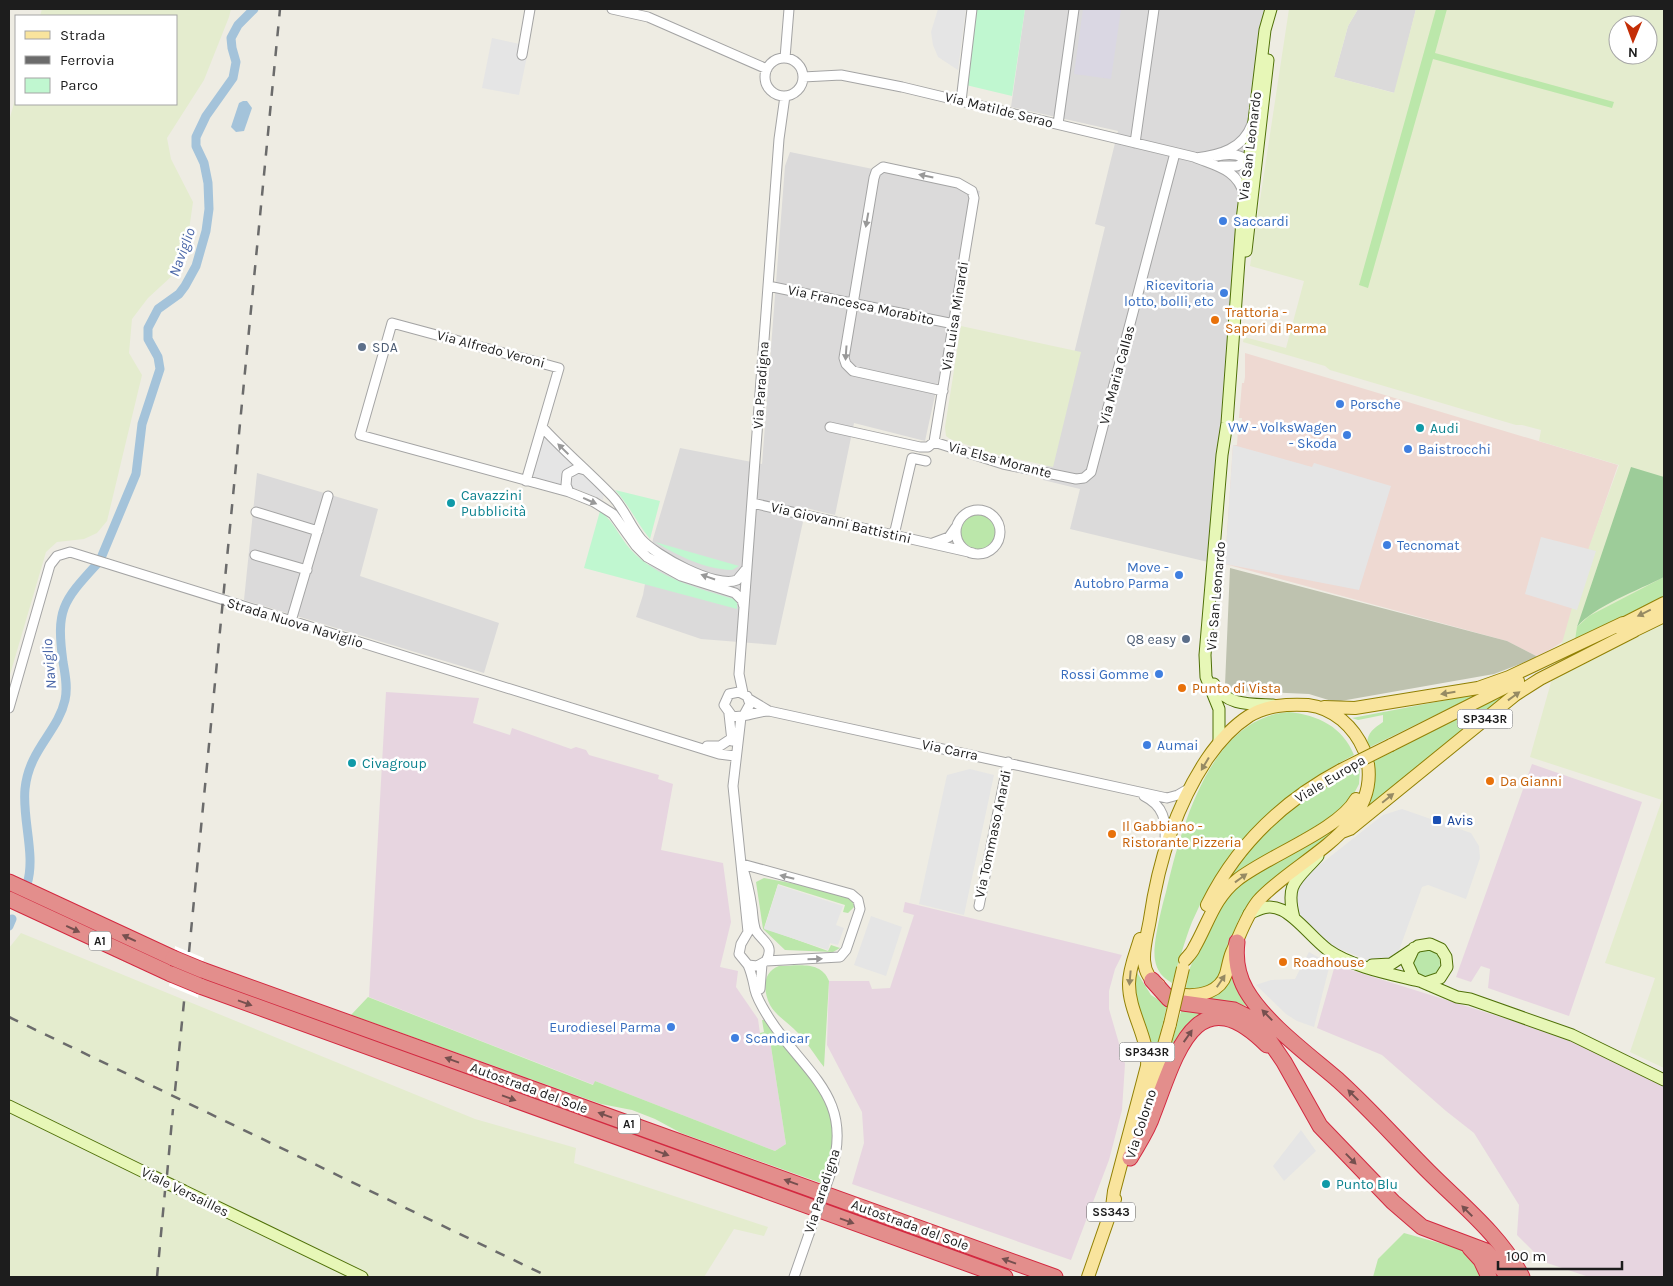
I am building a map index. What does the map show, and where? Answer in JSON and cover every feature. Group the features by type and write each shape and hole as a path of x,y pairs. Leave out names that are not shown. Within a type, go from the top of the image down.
{"highway":[{"name":"Autostrada del Sole","path":"12,883 32,901 171,974 200,986 1005,1277"},
{"name":"Autostrada del Sole","path":"9,900 32,901 202,970 1055,1277"},
{"path":"1237,942 1240,976 1256,1004 1301,1050 1345,1087 1500,1246 1522,1277"},
{"path":"1152,980 1177,997 1234,1010 1261,1025 1320,1126 1393,1202 1422,1227 1477,1246 1490,1254 1511,1277"},
{"path":"1130,1158 1152,1118 1184,1042 1195,1026 1203,1020 1218,1018 1239,1022 1258,1036 1284,1062"},
{"path":"1463,1242 1480,1258 1489,1277"},
{"path":"1500,1246 1511,1277"},
{"path":"920,1247 940,1264 974,1277"}],"main road":[{"name":"Via San Leonardo","path":"1271,11 1249,229 1236,309 1226,432 1226,484 1211,676 1217,690 1233,701 1244,704 1282,705"},
{"name":"Via San Leonardo","path":"1236,309 1236,288 1252,121 1265,30 1271,11"},
{"name":"Via San Leonardo","path":"1219,743 1219,709 1206,677 1204,662 1222,455 1226,432"},
{"name":"Viale Europa","path":"1184,964 1195,931 1212,895 1239,853 1263,826 1290,803 1341,770 1523,678 1623,623 1664,603"},
{"name":"Viale Europa","path":"1523,678 1634,631 1664,616"},
{"name":"SP343R","path":"1317,706 1355,708 1478,688 1509,677 1623,623"},
{"name":"SP343R","path":"1337,836 1350,829 1515,695 1540,679 1634,631"},
{"path":"1282,705 1317,706"},
{"name":"SP343R","path":"1112,1207 1114,1191 1147,1066 1146,1048 1131,1001 1129,981 1161,867 1176,822 1192,786 1219,743 1248,717 1258,711 1282,705"},
{"name":"Viale Europa","path":"1317,706 1346,724 1357,736 1364,750"},
{"name":"Viale Europa","path":"1177,997 1208,992 1221,984 1249,914 1268,892 1337,836 1356,815 1366,792 1369,779 1366,765 1363,784 1349,810 1232,884 1215,906 1184,964"},
{"path":"1294,918 1290,896 1295,879 1337,836"},
{"name":"SP343R","path":"1152,980 1145,968 1144,956 1153,898"},
{"path":"1249,914 1262,907 1282,910 1294,918 1306,932 1330,951 1345,959 1374,970 1420,982 1457,997 1470,999 1572,1035 1664,1080"},
{"path":"1364,965 1391,964 1414,948 1428,944 1438,947 1446,958 1448,985 1470,999"},
{"path":"1414,948 1409,957 1408,966 1412,975 1420,982 1435,982 1446,970"},
{"name":"Via Colorno","path":"1090,1271 1150,1097 1184,964"},
{"name":"Viale Versailles","path":"9,1106 362,1277"}],"street":[{"path":"522,56 530,9"},
{"path":"612,9 648,17 768,68"},
{"path":"786,58 789,9"},
{"path":"961,101 972,9"},
{"path":"1058,124 1074,9"},
{"path":"1135,143 1154,9"},
{"path":"786,58 795,61 803,77 800,87 792,95 785,96 773,92 768,85 768,68 773,62 786,58"},
{"name":"Via Matilde Serao","path":"803,77 841,75 961,101 1175,153 1216,160 1234,167 1248,161"},
{"name":"Via Paradigna","path":"739,674 768,286 785,96"},
{"path":"1249,229 1248,205 1252,168 1248,161 1253,156 1256,130 1262,112"},
{"path":"1216,160 1236,145 1248,132 1252,121"},
{"name":"Via Maria Callas","path":"1084,478 1091,472 1175,153"},
{"name":"Via Matilde Serao","path":"1216,160 1235,177 1243,190 1244,198"},
{"name":"Via Luisa Minardi","path":"852,304 876,172 883,167 889,168 958,183 972,191 974,198 934,442"},
{"name":"Via Francesca Morabito","path":"768,286 954,324"},
{"path":"852,304 844,358 846,364 853,371 943,391"},
{"name":"Via Alfredo Veroni","path":"392,323 559,368 542,427 526,481 360,435 392,323"},
{"path":"542,427 618,503 642,541 663,556 690,570 724,582 737,580 744,574 747,565"},
{"name":"Via Elsa Morante","path":"830,427 920,447 928,447 934,442 1003,464 1076,479 1084,478"},
{"path":"894,535 912,458 926,461"},
{"path":"569,492 566,485 567,474 578,468 585,470"},
{"path":"526,481 569,492 594,502 613,514 636,546 647,557 681,576 734,593 742,600 744,607"},
{"path":"291,621 328,496"},
{"name":"Via Giovanni Battistini","path":"752,503 973,553 984,554 996,545 1001,531 997,520 986,510 974,510 964,514 947,538 930,543"},
{"path":"256,512 318,531"},
{"path":"957,526 959,543 973,553"},
{"name":"Strada Nuova Naviglio","path":"9,708 50,565 57,556 70,552 686,744 734,755"},
{"path":"255,555 307,570"},
{"path":"734,755 729,714 724,703 732,692 739,674"},
{"path":"734,755 743,716 749,708 739,674"},
{"path":"732,692 746,696"},
{"name":"Via Carra","path":"746,696 769,711 1167,798 1178,795 1192,786"},
{"name":"Via Carra","path":"743,716 769,711"},
{"path":"729,714 743,716"},
{"name":"Strada Nuova Naviglio","path":"686,744 716,747 732,738"},
{"name":"Via Paradigna","path":"734,755 734,802 748,932 743,940 739,954 748,965 752,974 755,991 763,1007 826,1094 834,1110 839,1133 831,1172 794,1277"},
{"name":"Via Tommaso Anardi","path":"979,906 1008,762"},
{"name":"Via Carra","path":"1130,789 1152,800 1161,809 1165,818 1165,844 1161,867"},
{"path":"742,865 851,894 859,903 860,909 846,950 840,957 764,962 748,965"},
{"name":"Via Paradigna","path":"742,865 749,887 754,924 769,946 769,956 764,962 760,980 763,1007"},
{"path":"743,940 752,936 762,938"}],"shaded area":[{"path":"42,9 231,9 204,80 167,138 171,159 193,202 189,230 173,275 148,298 132,319 129,353 142,375 107,521 97,533 84,539 57,542 46,552 9,678 9,121 15,100 15,105 178,105 178,15 40,15"},
{"path":"938,9 966,9 958,70 938,57 933,45 931,32"},
{"path":"1025,9 1269,9 1208,562 1070,529 1080,489 1043,480 1105,227 1095,224 1118,131 1011,107"},
{"path":"1083,9 1121,9 1111,79 1074,74"},
{"path":"1289,9 1358,9 1348,26 1334,77 1394,93 1416,9 1664,9 1664,1068 1630,1052 1655,978 1605,963 1662,800 1530,757 1589,547 1619,465 1539,441 1541,430 1516,425 1243,342 1244,337 1286,348 1304,281 1250,266"},
{"path":"1358,9 1416,9 1395,93 1334,77 1348,26"},
{"path":"492,38 529,46 519,95 482,88"},
{"path":"790,152 980,191 925,441 854,423 835,515 806,508 776,645 701,639 636,617 643,595 653,539 680,448 762,464 785,166"},
{"path":"961,326 1081,352 1053,467 994,454 946,436 945,427"},
{"path":"1245,353 1618,465 1590,546 1572,636 1538,657 1507,641 1225,564 1233,445 1237,445 1238,430 1241,430 1242,418 1239,418 1242,383 1244,383 1245,377"},
{"path":"542,432 604,492 603,500 577,489 531,478"},
{"path":"1233,445 1312,467 1314,463 1391,486 1359,590 1225,564"},
{"path":"257,473 378,509 360,576 499,623 484,673 244,600"},
{"path":"1541,537 1596,551 1577,610 1525,594"},
{"path":"1230,568 1507,641 1538,657 1494,674 1335,702 1309,694 1238,691 1225,685"},
{"path":"386,692 479,698 473,723 510,735 512,728 571,749 576,747 586,750 589,755 659,775 658,779 673,784 661,850 723,863 731,922 720,967 738,971 736,987 758,1019 761,1041 770,1040 786,1144 775,1151 595,1081 594,1085 369,997"},
{"path":"1532,764 1642,802 1569,1016 1488,988 1490,969 1481,966 1471,982 1456,977"},
{"path":"970,769 994,775 964,915 919,904 947,775"},
{"path":"1402,809 1471,833 1479,846 1480,858 1466,899 1428,885 1422,887 1397,956 1373,962 1327,944 1300,916 1294,895 1303,878 1383,815"},
{"path":"778,885 843,906 836,925 844,928 838,945 830,943 828,950 764,929"},
{"path":"905,902 1122,955 1115,969 1109,991 1109,1009 1125,1064 1122,1110 1109,1160 1071,1260 852,1184 864,1143 862,1112 827,1045 829,981 869,981 872,989 890,988 914,915 903,912"},
{"path":"871,916 902,927 886,976 854,965"},
{"path":"21,933 475,1119 576,1148 574,1163 768,1227 764,1236 734,1229 704,1277 9,1277 9,948"},
{"path":"1309,952 1330,964 1314,1027 1297,1021 1286,1014 1256,985 1271,980 1295,979"},
{"path":"1335,965 1561,1036 1664,1085 1664,1277 1589,1277 1544,1262 1517,1235 1519,1205 1474,1133 1382,1055 1317,1028"},
{"path":"1301,1130 1316,1151 1284,1181 1273,1166"}],"green space":[{"path":"976,9 1025,9 1012,96 966,85"},
{"path":"1436,9 1447,9 1435,53 1614,102 1612,108 1433,59 1368,288 1359,285"},
{"path":"1631,467 1664,477 1664,577 1605,605 1577,627"},
{"path":"615,490 660,501 650,539 625,502"},
{"path":"600,511 610,521 631,550 647,564 671,578 737,600 737,609 584,568"},
{"path":"978,514 985,515 991,519 995,525 995,539 991,545 985,549 978,550 971,549 965,545 961,539 960,532 961,525 965,519 971,515"},
{"path":"655,542 739,566 732,570 712,567 683,557"},
{"path":"1664,577 1664,596 1575,640 1577,627 1589,616"},
{"path":"1512,691 1369,805 1374,782 1372,762"},
{"path":"1478,694 1368,748 1369,735 1383,722 1383,715 1358,720 1352,718"},
{"path":"1289,712 1310,716 1328,724 1343,737 1354,755 1328,769 1280,804 1239,845 1221,869 1192,922 1172,983 1159,971 1154,954 1160,916 1172,866 1191,809 1204,780 1219,755 1239,733 1262,719"},
{"path":"1360,768 1359,784 1346,809 1230,877 1255,842 1287,813 1305,800"},
{"path":"1341,825 1249,903 1238,921 1222,972 1214,985 1196,989 1186,988 1189,970 1207,929 1235,886 1331,827"},
{"path":"764,878 844,893 853,900 854,907 848,913 843,912 845,905 778,884 764,928 828,951 831,945 840,948 833,952 785,950 763,929 756,882"},
{"path":"1427,950 1436,954 1440,963 1436,972 1427,976 1418,972 1414,963 1418,954"},
{"path":"801,965 814,967 825,974 829,981 824,1067 802,1037 770,1005 765,988 767,977 773,969 779,966"},
{"path":"1136,971 1151,995 1167,1005 1151,1074 1134,983"},
{"path":"1233,975 1246,1006 1207,998"},
{"path":"368,997 593,1085 595,1081 775,1151 786,1144 770,1040 761,1041 760,1033 764,1032 762,1020 764,1020 809,1074 827,1105 833,1120 835,1136 828,1166 821,1183 681,1133 655,1119 632,1110 601,1104 351,1015"},
{"path":"1182,1008 1218,1013 1165,1065"},
{"path":"1404,1233 1468,1251 1484,1277 1373,1277 1378,1259"}],"water":[{"path":"247,101 252,108 244,131 236,132 231,127 239,103"}],"pier":[{"path":"175,946 204,958 198,998 169,986"}],"waterway":[{"name":"Naviglio","path":"101,558 136,474 142,424 160,369 158,357 148,339 148,328 158,309 179,294 185,286 196,266 206,231 209,209 208,183 204,163 196,146 196,137 206,116 233,78 236,62 231,38 238,25 254,9"},
{"name":"Naviglio","path":"27,884 30,850 25,813 25,789 32,763 56,722 66,695 60,630 61,618 69,598 97,564"},
{"name":"Naviglio","path":"9,926 12,919"}],"railway":[{"path":"189,952 280,9"},
{"path":"175,1091 185,992"},
{"path":"9,1017 549,1277"},
{"path":"167,1175 173,1109"},
{"path":"157,1277 165,1191"}],"place":[{"name":"Saccardi","path":"1223,221"},
{"name":"Ricevitoria lotto, bolli, etc","path":"1224,293"},
{"name":"Trattoria - Sapori di Parma","path":"1215,320"},
{"name":"SDA","path":"362,347"},
{"name":"Porsche","path":"1340,404"},
{"name":"Audi","path":"1420,428"},
{"name":"VW - VolksWagen - Skoda","path":"1347,435"},
{"name":"Baistrocchi","path":"1408,449"},
{"name":"Cavazzini Pubblicità","path":"451,503"},
{"name":"Tecnomat","path":"1387,545"},
{"name":"Move - Autobro Parma","path":"1179,575"},
{"name":"Q8 easy","path":"1186,639"},
{"name":"Rossi Gomme","path":"1159,674"},
{"name":"Punto di Vista","path":"1182,688"},
{"name":"Aumai","path":"1147,745"},
{"name":"Civagroup","path":"352,763"},
{"name":"Da Gianni","path":"1490,781"},
{"name":"Avis","path":"1437,820"},
{"name":"Il Gabbiano - Ristorante Pizzeria","path":"1112,834"},
{"name":"Roadhouse","path":"1283,962"},
{"name":"Eurodiesel Parma","path":"671,1027"},
{"name":"Scandicar","path":"735,1038"},
{"name":"Punto Blu","path":"1326,1184"}]}
